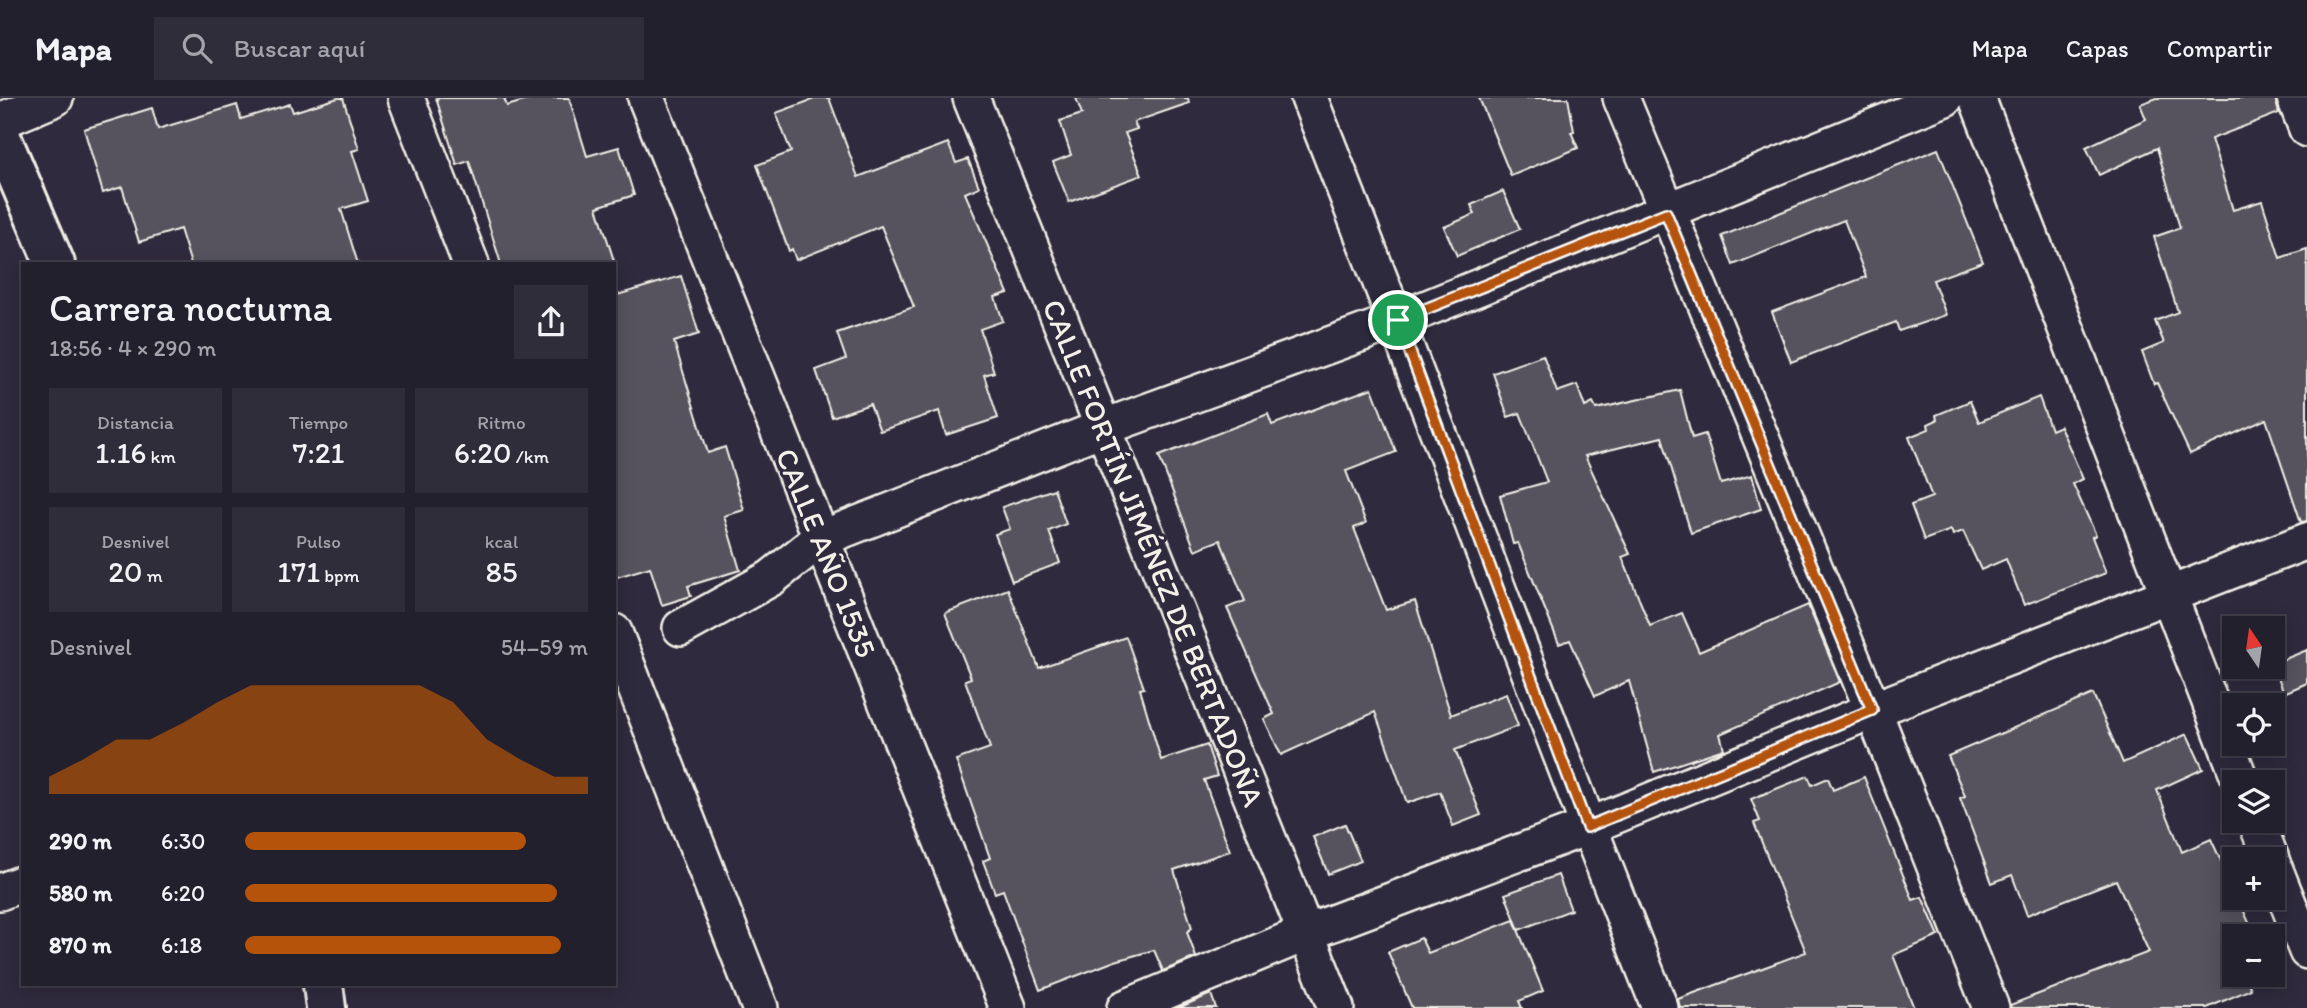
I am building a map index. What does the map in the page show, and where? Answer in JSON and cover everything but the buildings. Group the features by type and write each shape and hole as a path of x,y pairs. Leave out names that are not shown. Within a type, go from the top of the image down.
{"street":[{"path":"0,121 55,98"},
{"path":"406,98 470,262"},
{"name":"CALLE AÑO 1535","path":"646,98 1008,1008"},
{"name":"CALLE FORTÍN JIMÉNEZ DE BERTADOÑA","path":"971,98 1336,1008"},
{"path":"1310,98 1398,320 1587,827 1660,1008"},
{"path":"1620,98 1872,710 1991,1008"},
{"path":"681,628 771,578 820,539 1102,428 1398,320 1945,98"},
{"path":"1977,98 2236,770"},
{"path":"2295,98 2307,129"},
{"path":"0,135 54,262"},
{"path":"1125,1008 1306,933 1587,827 1872,710 2307,541"},
{"path":"616,637 760,1008"},
{"path":"0,892 21,884"},
{"path":"2285,895 2307,951"},
{"path":"323,986 326,1008"}],"route":[{"path":"1666,213 1872,710 1587,827 1398,320 1666,213"}]}
